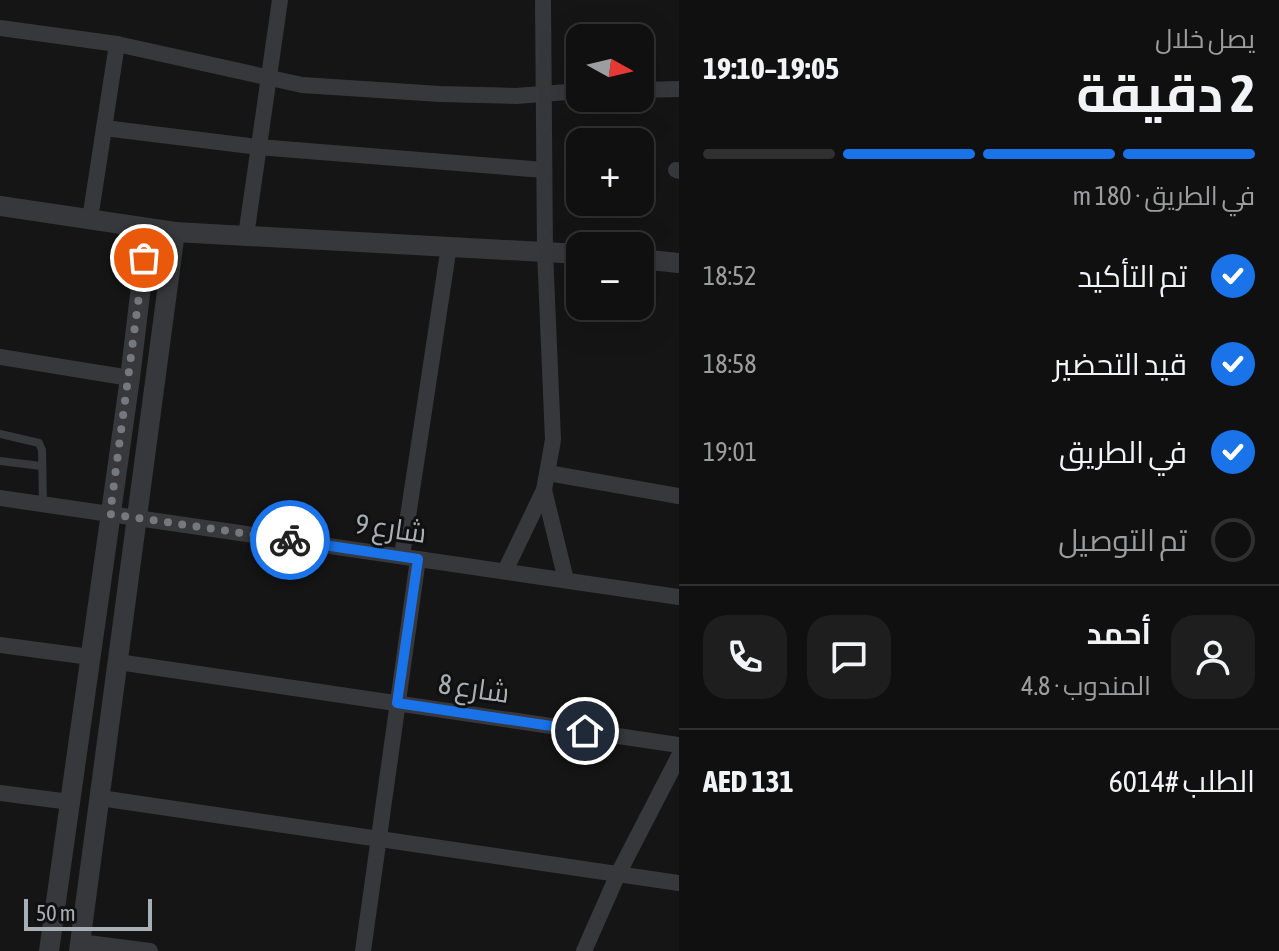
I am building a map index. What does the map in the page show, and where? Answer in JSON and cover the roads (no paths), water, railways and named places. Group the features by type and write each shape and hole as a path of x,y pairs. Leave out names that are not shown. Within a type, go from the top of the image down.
{"street":[{"path":"246,236 280,0"},
{"path":"505,571 544,490 553,424 545,251 543,0"},
{"path":"0,28 117,44 302,85 501,96 566,91"},
{"path":"90,219 117,44"},
{"path":"654,90 679,89"},
{"path":"104,128 258,147 544,170"},
{"path":"0,206 175,232 566,253"},
{"path":"49,951 130,378 148,228"},
{"path":"150,951 79,946 175,232"},
{"path":"363,951 397,703 410,557 449,246"},
{"path":"654,260 679,263"},
{"path":"0,357 130,378"},
{"path":"548,473 679,496"},
{"path":"544,490 566,580"},
{"name":"شارع 9","path":"0,498 679,597"},
{"path":"0,645 90,657"},
{"name":"شارع 8","path":"118,662 679,745"},
{"path":"584,951 618,874 672,779 679,756"},
{"path":"0,793 70,802"},
{"path":"100,798 679,883"}],"lane":[{"path":"0,434 39,443 42,450 43,504"},
{"path":"0,461 41,466"}]}
